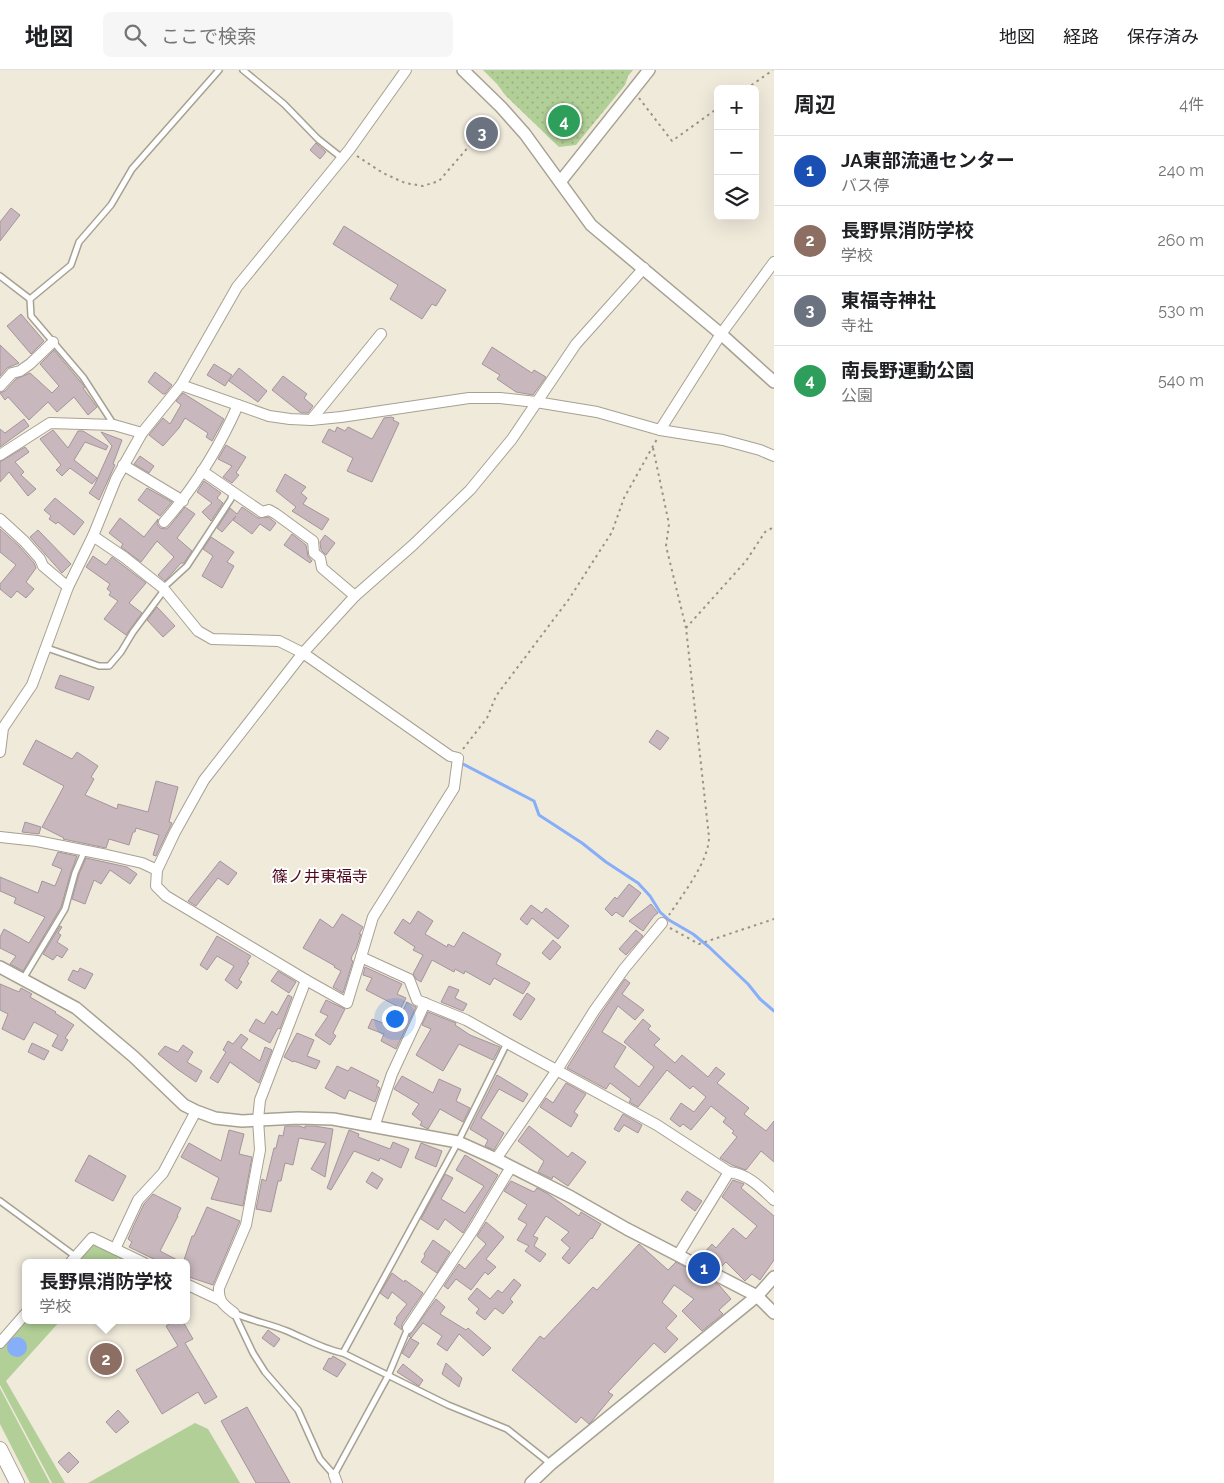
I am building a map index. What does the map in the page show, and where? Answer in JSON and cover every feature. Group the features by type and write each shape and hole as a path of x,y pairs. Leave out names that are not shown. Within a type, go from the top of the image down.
{"main road":[{"path":"0,1449 17,1483"}],"street":[{"path":"0,752 2,728 32,685 68,587 124,465 142,433 181,385 237,287 345,154 406,70"},
{"path":"463,70 501,107 525,134 591,225 721,334 774,382"},
{"path":"560,182 650,70"},
{"path":"660,430 721,334 774,262"},
{"path":"93,536 124,557 163,588 198,631 212,639 279,641 303,652 450,756 458,758 454,788 373,917 347,1003 166,896 156,886 157,870 204,780 303,652 355,596 413,545 470,490 512,439 576,344 644,268"},
{"path":"311,420 381,334"},
{"path":"0,386 12,373 30,364 53,342"},
{"path":"181,385 269,416 290,419 311,420 468,398 500,398 536,402 597,412 660,430 723,440 760,450 774,456"},
{"path":"164,522 183,501 202,471 227,429 238,405"},
{"path":"0,455 50,423 114,424 142,433"},
{"path":"124,465 183,501"},
{"path":"202,471 262,512 269,510 276,514 313,541 314,553 320,558 322,568 355,596"},
{"path":"0,519 24,541 40,559 43,566 68,587"},
{"path":"0,837 37,841 142,863 157,870"},
{"path":"496,1159 557,1070 594,1011 624,969 662,923"},
{"path":"361,956 409,979 417,1000 466,1020 657,1125 728,1172 750,1178 774,1200"},
{"path":"0,968 76,1008 134,1057 184,1105 196,1111 215,1118 242,1121 298,1118 333,1119 458,1142 571,1197 627,1229 757,1296 774,1313"},
{"path":"234,1313 221,1303 218,1296 219,1288 246,1225 260,1150 258,1119 260,1100 306,980"},
{"path":"374,1127 392,1074 425,1003"},
{"path":"115,1249 138,1200 163,1173 196,1111"},
{"path":"408,1328 473,1230 511,1167"},
{"path":"678,1255 728,1172"},
{"path":"73,1259 92,1238 136,1259"},
{"path":"531,1483 551,1464 757,1296 774,1278"},
{"path":"190,1286 220,1300"},
{"path":"0,1343 22,1318"}],"lane":[{"path":"30,299 71,266 79,242 111,205 132,169 218,70"},
{"path":"243,70 284,104 318,140 345,154"},
{"path":"0,276 30,299 31,316 83,376 114,424"},
{"path":"47,648 99,666 109,666 122,652 133,632 162,593 163,588 187,566 231,499 232,492"},
{"path":"23,980 65,909 84,852"},
{"path":"343,1354 458,1142 508,1042"},
{"path":"0,1201 71,1259"},
{"path":"234,1313 286,1330 326,1349 343,1354 448,1405 507,1429 551,1464"},
{"path":"234,1313 253,1353 265,1372 298,1410 320,1458 335,1479 388,1376 408,1328"}],"path":[{"path":"752,85 773,70"},
{"path":"634,90 672,140 714,111"},
{"path":"345,154 405,183 423,186 438,181 477,137"},
{"path":"458,758 487,718 496,696 569,599 612,532 624,498 653,448 660,430"},
{"path":"653,448 669,524 666,546 686,628 709,847 704,859 670,914"},
{"path":"686,628 746,561 765,532 774,527"},
{"path":"662,923 699,944 774,919"}],"green space":[{"path":"483,70 633,70 628,76 625,85 576,145 559,147 506,96"},
{"path":"94,1242 130,1259 118,1258 79,1259"},
{"path":"22,1323 57,1324 6,1381 65,1483 52,1483 0,1385 0,1348"},
{"path":"0,1388 50,1483 30,1483 0,1424"},
{"path":"195,1423 208,1429 240,1483 88,1483"}],"water":[{"path":"17,1337 24,1340 27,1347 24,1354 17,1357 10,1354 7,1347 10,1340"}],"building":[{"path":"316,143 326,152 320,159 310,150"},
{"path":"11,208 20,215 0,241 0,222"},
{"path":"344,226 446,290 436,306 432,304 422,319 390,299 398,285 333,244"},
{"path":"21,314 44,341 31,354 7,326"},
{"path":"0,345 19,363 7,368 0,376"},
{"path":"492,347 532,373 534,370 546,377 533,395 516,392 497,379 500,375 482,364"},
{"path":"54,350 85,387 83,388 97,407 88,415 74,397 57,412 48,402 29,420 8,397 5,400 0,393 5,391 16,379 30,373 52,393 59,386 40,364"},
{"path":"214,364 232,375 225,386 207,375"},
{"path":"239,368 267,391 258,402 229,381"},
{"path":"155,372 172,385 165,394 148,382"},
{"path":"283,376 307,394 304,398 313,406 308,413 301,413 272,390"},
{"path":"183,393 224,419 212,441 206,437 208,433 185,418 163,446 149,435 163,418 170,424 181,405 176,401"},
{"path":"391,417 399,423 372,482 347,471 353,458 322,442 329,429 335,432 337,427 345,431 348,427 372,439 384,418"},
{"path":"24,419 29,426 0,447 0,429 5,433"},
{"path":"53,430 68,448 78,431 83,431 108,446 106,450 85,442 74,460 97,478 92,484 70,468 62,476 56,470 61,465 40,439"},
{"path":"101,432 122,440 113,464 115,465 99,500 89,493 112,446"},
{"path":"226,445 246,457 236,473 239,475 232,483 223,477 232,466 218,459"},
{"path":"25,447 29,452 15,462 24,472 21,475 36,489 28,496 9,472 0,482 0,462"},
{"path":"140,456 154,466 149,473 134,464"},
{"path":"285,474 306,487 301,493 307,498 303,504 329,519 322,530 292,511 296,507 276,491"},
{"path":"204,481 221,493 217,498 223,503 211,521 202,512 212,503 197,492"},
{"path":"147,488 172,502 160,516 138,500"},
{"path":"55,498 84,522 74,535 58,522 56,524 49,519 51,516 44,510"},
{"path":"185,507 195,514 177,538 192,551 184,563 181,563 165,581 158,575 174,557 157,541 141,562 121,547 123,544 109,533 120,518 144,537 158,519 157,524 160,528 166,529 169,527"},
{"path":"242,507 258,518 268,517 276,523 270,531 260,524 252,534 233,520 236,516 222,532 217,528 230,508 237,514"},
{"path":"0,529 19,546 36,568 26,582 34,589 26,598 17,591 11,598 0,589 0,584 16,565 0,552"},
{"path":"38,530 71,564 62,573 30,537"},
{"path":"292,534 306,545 308,556 312,561 310,563 284,545"},
{"path":"325,535 335,543 326,555 321,550 320,542"},
{"path":"211,537 234,552 227,562 234,566 222,588 202,576 213,556 203,549"},
{"path":"93,556 106,565 112,557 146,583 129,603 142,613 126,635 104,619 118,601 109,595 111,592 107,589 110,584 86,567"},
{"path":"157,607 175,626 163,637 147,620"},
{"path":"60,675 94,687 89,700 55,688"},
{"path":"657,730 669,738 660,750 649,742"},
{"path":"36,740 72,759 77,752 98,766 91,777 94,779 85,795 117,809 118,804 148,812 156,781 178,787 169,822 172,823 156,856 153,855 159,835 136,828 129,845 109,839 106,848 63,839 42,827 64,786 23,764"},
{"path":"25,822 41,827 39,834 22,832"},
{"path":"58,852 77,856 61,907 23,971 10,964 16,956 0,948 0,937 4,929 29,943 45,917 14,903 16,898 0,891 0,877 38,893 42,881 55,886 62,869 52,865"},
{"path":"86,858 127,867 137,874 130,884 110,870 101,884 94,880 85,904 72,899"},
{"path":"220,861 237,873 228,885 218,878 196,906 188,901"},
{"path":"629,884 641,893 623,917 616,912 612,916 605,909 615,897 617,899"},
{"path":"651,904 658,913 643,931 629,921"},
{"path":"531,905 542,913 546,908 569,926 558,939 532,918 527,925 520,919"},
{"path":"418,911 433,921 425,934 447,947 448,944 454,947 463,932 501,954 496,964 530,983 523,994 494,978 490,985 465,971 464,974 455,969 454,972 432,960 421,982 416,979 413,974 423,955 413,950 415,947 394,933 403,919 410,924"},
{"path":"342,914 363,927 352,956 351,960 353,961 343,993 333,987 341,971 303,948 320,919 333,928"},
{"path":"60,926 62,927 58,933 61,935 57,942 68,949 62,958 57,955 53,960 43,954"},
{"path":"636,930 643,936 626,955 619,949"},
{"path":"217,936 251,956 239,980 242,982 237,989 225,980 234,966 217,956 207,970 200,965"},
{"path":"553,940 561,947 550,960 542,953"},
{"path":"365,967 402,984 397,994 406,998 401,1008 366,990 372,978 363,975"},
{"path":"80,968 93,974 85,989 68,980 73,970 78,972"},
{"path":"278,971 296,982 289,993 271,981"},
{"path":"625,979 630,983 622,994 644,1010 635,1020 618,1006 602,1032 626,1047 614,1067 639,1087 654,1067 624,1042 643,1019 651,1026 648,1029 660,1039 654,1045 675,1063 682,1055 708,1077 716,1067 725,1074 717,1083 749,1108 744,1114 766,1131 774,1121 774,1162 761,1151 746,1170 720,1158 737,1137 732,1133 734,1131 723,1122 726,1118 711,1106 691,1130 683,1124 680,1127 670,1119 681,1103 694,1112 706,1097 693,1086 690,1089 667,1070 638,1107 629,1102 631,1099 610,1083 606,1089 567,1068"},
{"path":"0,984 19,992 21,988 32,994 30,997 74,1025 65,1038 68,1040 62,1051 52,1046 58,1035 34,1022 24,1040 2,1029 8,1014 0,1010"},
{"path":"449,986 459,990 455,998 467,1004 463,1011 441,1002"},
{"path":"527,993 535,999 521,1020 513,1015"},
{"path":"288,995 292,997 280,1029 278,1028 270,1043 249,1031 256,1019 264,1024 272,1011 277,1015"},
{"path":"326,1000 345,1009 333,1033 336,1036 330,1045 315,1035 328,1016 320,1012"},
{"path":"407,1002 416,1007 396,1049 381,1041 384,1034 368,1028 372,1019 394,1027"},
{"path":"428,1012 456,1023 455,1025 470,1035 500,1047 493,1060 459,1044 443,1071 416,1055 431,1029 422,1025"},
{"path":"297,1033 314,1040 307,1056 320,1061 316,1069 293,1062 284,1057"},
{"path":"241,1034 248,1039 241,1048 260,1061 265,1047 272,1050 259,1083 230,1062 218,1083 210,1078 226,1052 223,1050 228,1041 233,1044"},
{"path":"32,1043 49,1051 44,1060 28,1052"},
{"path":"183,1045 193,1052 187,1062 202,1071 196,1082 158,1054 165,1046 178,1052"},
{"path":"337,1066 348,1071 351,1067 379,1081 376,1086 380,1088 375,1102 349,1090 345,1099 325,1088"},
{"path":"497,1075 528,1094 523,1102 499,1089 481,1118 504,1133 494,1150 485,1146 488,1140 470,1129"},
{"path":"402,1076 433,1093 439,1079 461,1089 456,1101 470,1108 463,1122 440,1109 428,1129 420,1125 422,1122 412,1114 419,1104 394,1089"},
{"path":"566,1083 586,1094 574,1112 578,1115 571,1127 540,1107 546,1098 553,1103"},
{"path":"623,1114 642,1125 638,1133 624,1125 619,1132 614,1129"},
{"path":"285,1126 305,1128 305,1126 314,1126 333,1129 325,1177 311,1169 326,1143 299,1138 293,1165 285,1163 281,1181 278,1181 271,1212 256,1209 262,1179 266,1181 274,1148 276,1148 279,1135 283,1136"},
{"path":"529,1126 568,1157 572,1152 586,1162 568,1186 553,1176 552,1179 538,1172 544,1161 518,1141"},
{"path":"229,1130 244,1134 239,1154 252,1157 243,1206 211,1199 219,1178 181,1157 189,1143 221,1161"},
{"path":"349,1130 359,1134 358,1137 390,1149 393,1142 409,1149 401,1168 380,1158 379,1161 354,1151 331,1190 327,1188"},
{"path":"421,1143 442,1151 436,1167 415,1158"},
{"path":"89,1155 126,1176 113,1201 75,1181"},
{"path":"465,1155 498,1175 463,1233 445,1219 438,1230 421,1219 445,1174 453,1178 441,1199 465,1213 484,1186 456,1170"},
{"path":"372,1172 383,1179 377,1189 366,1182"},
{"path":"733,1180 744,1184 741,1188 774,1216 774,1260 760,1280 752,1274 745,1281 726,1262 720,1268 709,1263 710,1260 703,1254 712,1244 716,1248 733,1228 746,1239 757,1226 722,1197"},
{"path":"511,1181 534,1192 537,1188 579,1216 581,1212 601,1224 592,1239 569,1264 562,1258 570,1248 561,1240 569,1232 546,1216 533,1236 538,1238 534,1246 546,1254 540,1262 525,1251 529,1246 517,1240 527,1224 518,1219 527,1205 504,1191"},
{"path":"687,1191 702,1201 695,1211 681,1200"},
{"path":"153,1194 181,1208 160,1251 175,1259 154,1259 129,1247 132,1242 128,1239 144,1204"},
{"path":"207,1207 240,1221 213,1285 190,1277 190,1259 184,1259 192,1236 194,1236"},
{"path":"486,1222 504,1237 486,1259 496,1267 488,1275 485,1272 471,1290 456,1279 448,1289 444,1286 459,1264 465,1269 486,1244 477,1236"},
{"path":"433,1240 450,1252 437,1273 421,1262"},
{"path":"639,1244 668,1270 676,1262 719,1285 731,1299 719,1310 723,1314 702,1331 682,1311 694,1299 674,1285 662,1302 677,1316 666,1328 678,1339 665,1353 654,1343 608,1392 613,1395 591,1422 589,1424 581,1417 576,1423 512,1370 540,1336 544,1339 593,1287 597,1290"},
{"path":"392,1273 423,1293 402,1324 402,1330 394,1324 396,1318 407,1304 392,1292 388,1299 380,1293"},
{"path":"514,1279 521,1285 510,1299 513,1302 503,1314 495,1308 485,1320 476,1313 479,1309 468,1299 477,1288 490,1299 498,1290 502,1293"},
{"path":"436,1299 445,1307 440,1314 466,1330 468,1328 491,1348 483,1356 459,1334 447,1351 437,1344 442,1336 423,1323 411,1338 409,1336"},
{"path":"169,1324 184,1324 193,1339 185,1343 217,1397 205,1404 198,1392 162,1414 136,1370 178,1346 166,1326"},
{"path":"268,1330 280,1339 274,1347 262,1338"},
{"path":"410,1338 419,1343 409,1358 402,1353"},
{"path":"333,1356 346,1364 337,1377 323,1369 329,1358 331,1359"},
{"path":"446,1363 462,1378 459,1387 442,1374"},
{"path":"403,1364 423,1380 419,1386 397,1372"},
{"path":"247,1407 290,1483 256,1483 221,1421"},
{"path":"118,1410 129,1422 116,1433 106,1422"},
{"path":"69,1452 79,1462 68,1473 58,1462"}],"waterway":[{"path":"461,763 534,801 539,815 638,883 650,896 660,912 709,947 774,1011"}],"place":[{"name":"南長野運動公園","path":"564,121"},
{"name":"東福寺神社","path":"482,133"},
{"name":"JA東部流通センター","path":"704,1268"},
{"name":"長野県消防学校","path":"106,1359"}],"district":[{"name":"篠ノ井東福寺","path":"320,876"}]}
